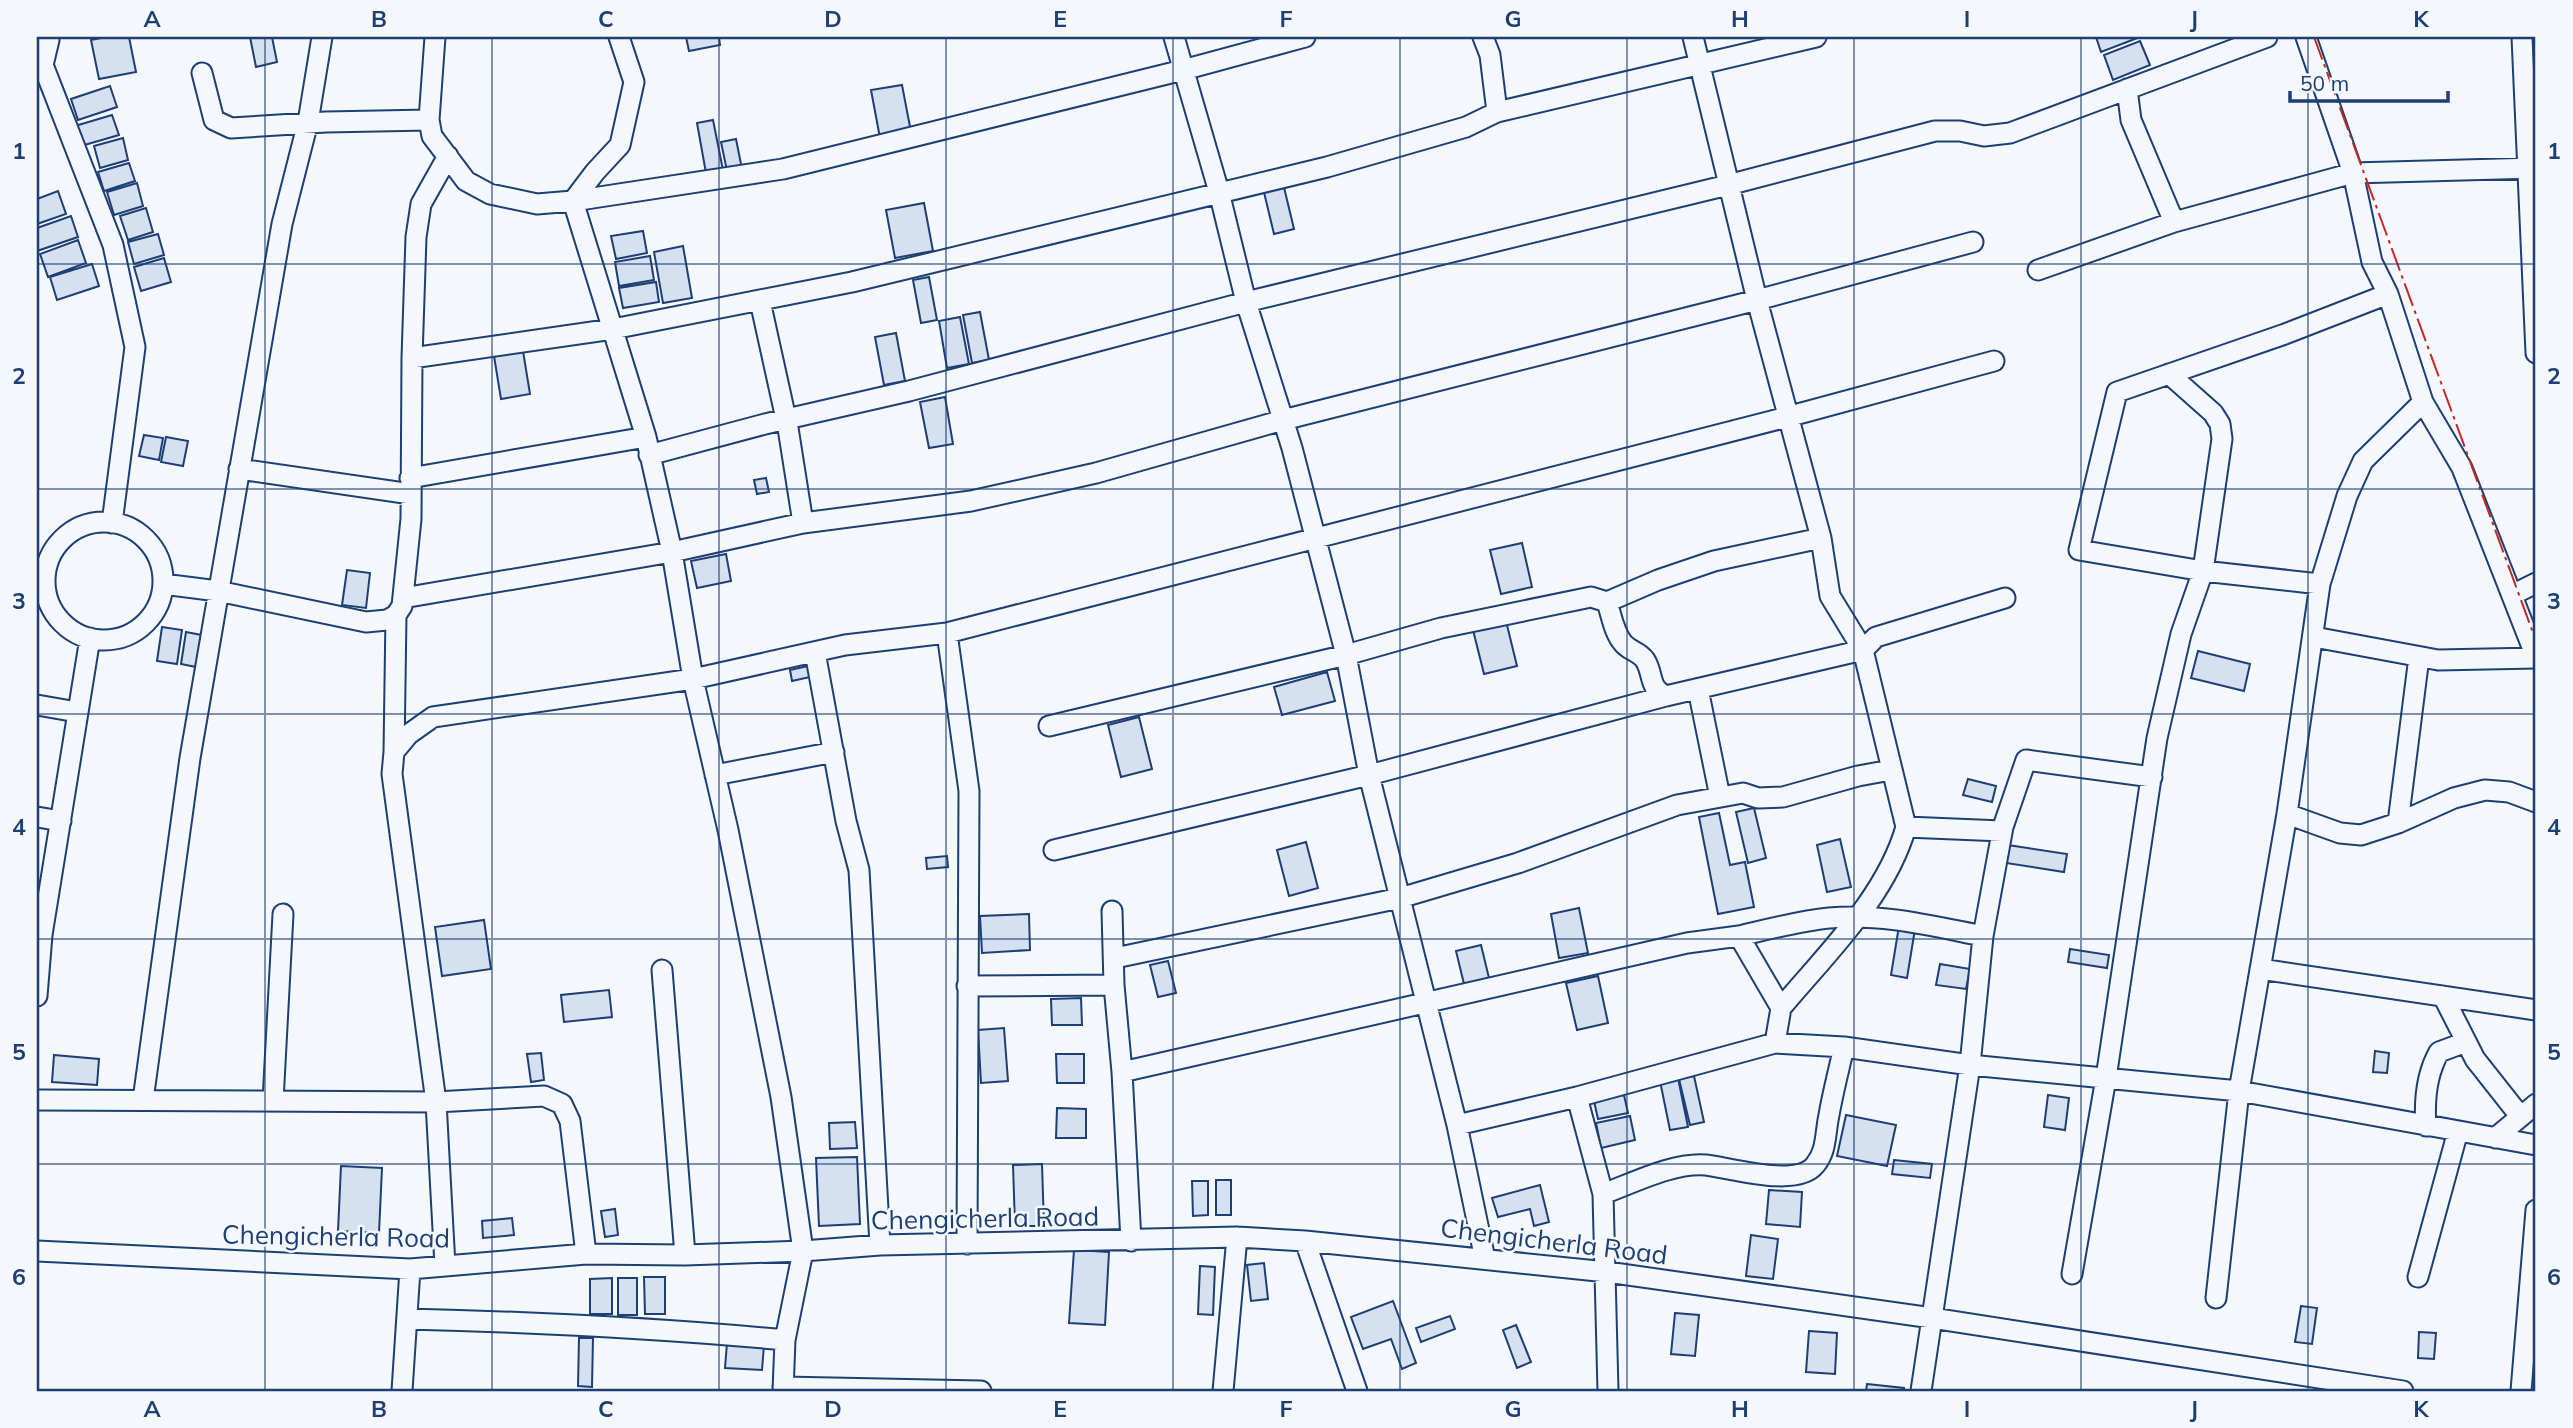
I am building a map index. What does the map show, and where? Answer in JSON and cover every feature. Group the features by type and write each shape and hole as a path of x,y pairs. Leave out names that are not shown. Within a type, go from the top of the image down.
{"street":[{"path":"143,1100 190,758 218,591 282,225 308,122 323,37"},
{"path":"435,37 429,120 432,136 466,181 490,194 537,204 573,201 783,169 1184,70 1305,37"},
{"path":"573,201 620,145 634,82 619,37"},
{"path":"1174,37 1219,192 1246,302 1316,538 1346,655 1369,775 1428,1004 1485,1259"},
{"path":"1483,37 1490,55 1497,112"},
{"path":"1693,37 1757,300 1821,538 1830,596 1863,650 1906,827 1898,855 1857,917 1781,1008 1776,1043"},
{"path":"412,358 613,329 852,282 1327,167 1466,127 1497,112 1816,37"},
{"path":"239,469 411,486 647,446 785,419 909,391 1246,302 1728,185 1935,131 1960,131 1984,136 2010,133 2267,37"},
{"path":"2306,37 2353,173 2372,262 2388,294 2423,402 2462,468 2536,657 2438,660 2314,637"},
{"path":"2522,37 2532,168 2536,353"},
{"path":"52,38 40,66 113,245 135,347 112,523"},
{"path":"202,73 214,120 232,128 308,122 429,120"},
{"path":"2127,89 2131,120 2174,222"},
{"path":"445,1266 436,1102 392,774 400,607 410,540 416,237 421,204 448,156"},
{"path":"2038,270 2174,222 2353,173 2532,168"},
{"path":"573,201 647,446 672,552 693,679 781,1097 803,1251 785,1340 783,1389 981,1391"},
{"path":"163,584 218,591 366,622 387,620 400,607 803,523 971,501 1096,473 1283,420 1757,300 1973,242"},
{"path":"2320,584 2080,551 2118,392 2388,294"},
{"path":"760,301 785,419 803,523"},
{"path":"394,752 409,734 433,717 693,679 845,645 947,633 1787,417 1994,361"},
{"path":"2072,1274 2106,1078 2157,738 2174,664 2203,570 2222,439 2220,424 2213,413 2169,374"},
{"path":"2216,1298 2239,1091 2287,814 2320,584 2347,496 2363,461 2423,402"},
{"path":"112,523 134,530 146,540 162,569 163,584 155,609 138,629 123,637 107,640 74,632 61,621 51,607 41,572 58,544 70,532 85,525 112,523"},
{"path":"1049,726 1512,612 1591,597 1607,602 1658,580 1714,561 1821,538"},
{"path":"2512,595 2536,583"},
{"path":"1054,850 1369,775 1666,696 1863,650 1876,637 2006,597"},
{"path":"1607,602 1622,643 1643,657 1652,685 1666,696"},
{"path":"947,633 969,791 967,1244"},
{"path":"37,996 39,935 61,821 90,638"},
{"path":"815,652 846,821 859,870 880,1245"},
{"path":"2398,823 2419,657"},
{"path":"1698,689 1720,797"},
{"path":"37,705 77,712"},
{"path":"715,775 834,752"},
{"path":"1921,1391 1970,1065 1983,936 2002,831 2026,760 2152,777"},
{"path":"1115,958 1400,898 1518,863 1677,805 1743,793 1758,798 1783,797 1858,776 1891,770"},
{"path":"2287,814 2340,833 2361,835 2398,823 2454,798 2485,790 2509,792 2536,802"},
{"path":"37,817 61,821"},
{"path":"1906,827 2002,831"},
{"path":"1112,911 1130,1241"},
{"path":"272,1101 284,914"},
{"path":"1122,1072 1687,943 1739,936 1801,922 1857,917 1895,919 1983,936"},
{"path":"1739,936 1781,1008"},
{"path":"2260,969 2536,1010"},
{"path":"662,970 685,1255"},
{"path":"967,986 1114,985"},
{"path":"2443,996 2475,1059 2520,1116"},
{"path":"2426,1126 2425,1107 2430,1068 2439,1052 2466,1042"},
{"path":"1457,1125 1577,1097 1776,1043 1844,1046 1970,1065 2239,1091 2536,1145"},
{"path":"1603,1194 1683,1165 1702,1165 1774,1176 1798,1175 1813,1168 1823,1152 1844,1046"},
{"path":"37,1100 436,1102 544,1096 562,1104 570,1121 586,1254"},
{"path":"1577,1097 1603,1194 1608,1391"},
{"path":"2495,1138 2536,1104"},
{"path":"2418,1278 2458,1131"},
{"path":"2521,1391 2536,1210"},
{"path":"1223,1391 1237,1237"},
{"name":"Chengicherla Road","path":"37,1251 410,1269 586,1254 685,1255 880,1245 1237,1237 1305,1241 1607,1272 1932,1318 2403,1391"},
{"path":"1305,1241 1357,1391"},
{"path":"402,1391 410,1269"},
{"path":"407,1320 544,1322 785,1340"}],"building":[{"path":"129,37 136,72 99,79 91,40"},
{"path":"250,37 272,37 277,62 256,67"},
{"path":"686,37 719,37 720,45 689,51"},
{"path":"2096,37 2140,37 2101,52"},
{"path":"2140,41 2150,65 2113,80 2104,55"},
{"path":"902,85 911,132 880,138 871,90"},
{"path":"110,86 117,107 78,120 71,99"},
{"path":"112,115 119,135 81,146 75,126"},
{"path":"713,120 723,170 706,173 697,123"},
{"path":"123,138 128,160 100,168 94,146"},
{"path":"736,139 742,169 727,171 721,142"},
{"path":"129,163 135,181 104,191 98,172"},
{"path":"1282,179 1294,229 1274,234 1262,184"},
{"path":"137,183 143,206 114,215 107,192"},
{"path":"58,191 66,214 37,224 37,199"},
{"path":"924,203 933,251 895,258 886,210"},
{"path":"146,208 153,232 128,240 120,216"},
{"path":"71,216 78,237 37,251 37,228"},
{"path":"643,231 647,253 616,259 611,236"},
{"path":"158,234 164,255 134,264 128,242"},
{"path":"78,240 86,263 48,277 40,254"},
{"path":"683,246 692,298 663,303 654,252"},
{"path":"650,256 654,280 619,286 615,262"},
{"path":"164,258 171,282 141,291 134,267"},
{"path":"92,264 99,286 57,300 50,277"},
{"path":"929,277 937,320 921,323 913,280"},
{"path":"656,282 659,302 623,308 619,288"},
{"path":"980,312 989,360 972,363 963,315"},
{"path":"960,317 969,364 947,368 939,321"},
{"path":"896,333 905,381 884,385 875,337"},
{"path":"523,351 530,394 501,399 494,356"},
{"path":"945,397 953,444 929,448 920,402"},
{"path":"144,435 163,438 159,460 139,456"},
{"path":"166,437 188,441 183,466 161,462"},
{"path":"766,478 769,492 757,494 754,480"},
{"path":"1522,543 1532,587 1501,594 1490,550"},
{"path":"726,554 731,581 697,588 691,561"},
{"path":"347,570 370,573 366,608 342,605"},
{"path":"1506,621 1517,666 1484,674 1473,630"},
{"path":"162,627 182,630 177,664 157,661"},
{"path":"186,632 207,636 201,668 181,664"},
{"path":"2198,651 2250,664 2244,691 2191,678"},
{"path":"808,666 810,677 792,681 790,670"},
{"path":"1327,672 1335,701 1282,715 1274,687"},
{"path":"1139,717 1152,769 1121,777 1108,725"},
{"path":"1968,779 1996,786 1992,802 1963,795"},
{"path":"1754,808 1766,858 1748,863 1736,812"},
{"path":"1719,813 1730,865 1745,862 1754,907 1718,914 1699,817"},
{"path":"1840,839 1851,887 1827,892 1817,845"},
{"path":"1306,842 1318,888 1289,896 1277,850"},
{"path":"2008,845 2067,854 2064,872 2006,863"},
{"path":"947,856 948,867 927,869 926,858"},
{"path":"1579,908 1588,953 1559,958 1551,914"},
{"path":"1029,914 1030,950 982,953 980,916"},
{"path":"484,920 491,969 442,976 435,927"},
{"path":"1899,926 1915,929 1907,978 1891,975"},
{"path":"1481,945 1489,978 1464,984 1456,951"},
{"path":"2070,949 2109,955 2107,968 2068,962"},
{"path":"1168,961 1176,993 1158,997 1150,965"},
{"path":"1940,964 1970,969 1966,989 1936,985"},
{"path":"1598,976 1608,1023 1577,1030 1566,983"},
{"path":"609,990 612,1017 564,1022 561,995"},
{"path":"1081,998 1082,1025 1052,1025 1051,999"},
{"path":"1004,1028 1008,1081 981,1083 978,1030"},
{"path":"2375,1051 2389,1053 2387,1073 2373,1072"},
{"path":"541,1053 544,1080 531,1082 527,1054"},
{"path":"1056,1054 1084,1054 1084,1083 1057,1083"},
{"path":"54,1055 99,1059 97,1085 52,1082"},
{"path":"1694,1076 1704,1122 1690,1125 1679,1079"},
{"path":"1678,1078 1688,1127 1670,1130 1660,1081"},
{"path":"1624,1095 1628,1113 1598,1119 1594,1101"},
{"path":"2048,1095 2069,1098 2065,1130 2044,1127"},
{"path":"1057,1108 1086,1109 1086,1138 1056,1138"},
{"path":"1846,1115 1896,1125 1887,1166 1837,1156"},
{"path":"1630,1116 1635,1140 1601,1148 1596,1123"},
{"path":"855,1122 857,1148 830,1149 829,1123"},
{"path":"857,1157 860,1224 819,1226 816,1158"},
{"path":"1894,1160 1932,1164 1930,1178 1892,1174"},
{"path":"1042,1164 1044,1226 1015,1226 1013,1165"},
{"path":"341,1166 382,1168 379,1233 338,1231"},
{"path":"1216,1180 1231,1180 1231,1215 1216,1215"},
{"path":"1192,1181 1208,1181 1208,1215 1193,1216"},
{"path":"1540,1185 1549,1222 1534,1226 1530,1209 1498,1217 1492,1198"},
{"path":"1769,1190 1802,1192 1800,1227 1766,1224"},
{"path":"615,1209 618,1235 605,1237 601,1211"},
{"path":"512,1218 514,1235 483,1238 482,1221"},
{"path":"1751,1235 1778,1239 1773,1279 1746,1276"},
{"path":"1074,1250 1109,1252 1105,1325 1069,1323"},
{"path":"1264,1263 1268,1299 1251,1301 1247,1265"},
{"path":"1200,1266 1215,1267 1213,1315 1198,1314"},
{"path":"644,1277 665,1277 665,1314 645,1314"},
{"path":"612,1278 612,1314 590,1314 590,1279"},
{"path":"618,1278 637,1278 637,1315 618,1315"},
{"path":"1393,1301 1416,1363 1402,1369 1391,1339 1363,1349 1351,1317"},
{"path":"2301,1306 2317,1308 2312,1344 2295,1342"},
{"path":"1675,1313 1699,1315 1695,1356 1671,1354"},
{"path":"1450,1316 1455,1329 1421,1342 1416,1328"},
{"path":"1516,1325 1531,1362 1517,1368 1503,1330"},
{"path":"1809,1331 1837,1333 1835,1374 1806,1372"},
{"path":"2419,1332 2436,1333 2434,1359 2418,1358"},
{"path":"579,1338 593,1338 592,1387 578,1386"},
{"path":"727,1343 764,1345 762,1370 725,1368"},
{"path":"1867,1384 1904,1388 1904,1391 1866,1391"}],"power":[{"path":"2314,37 2536,641"}]}
